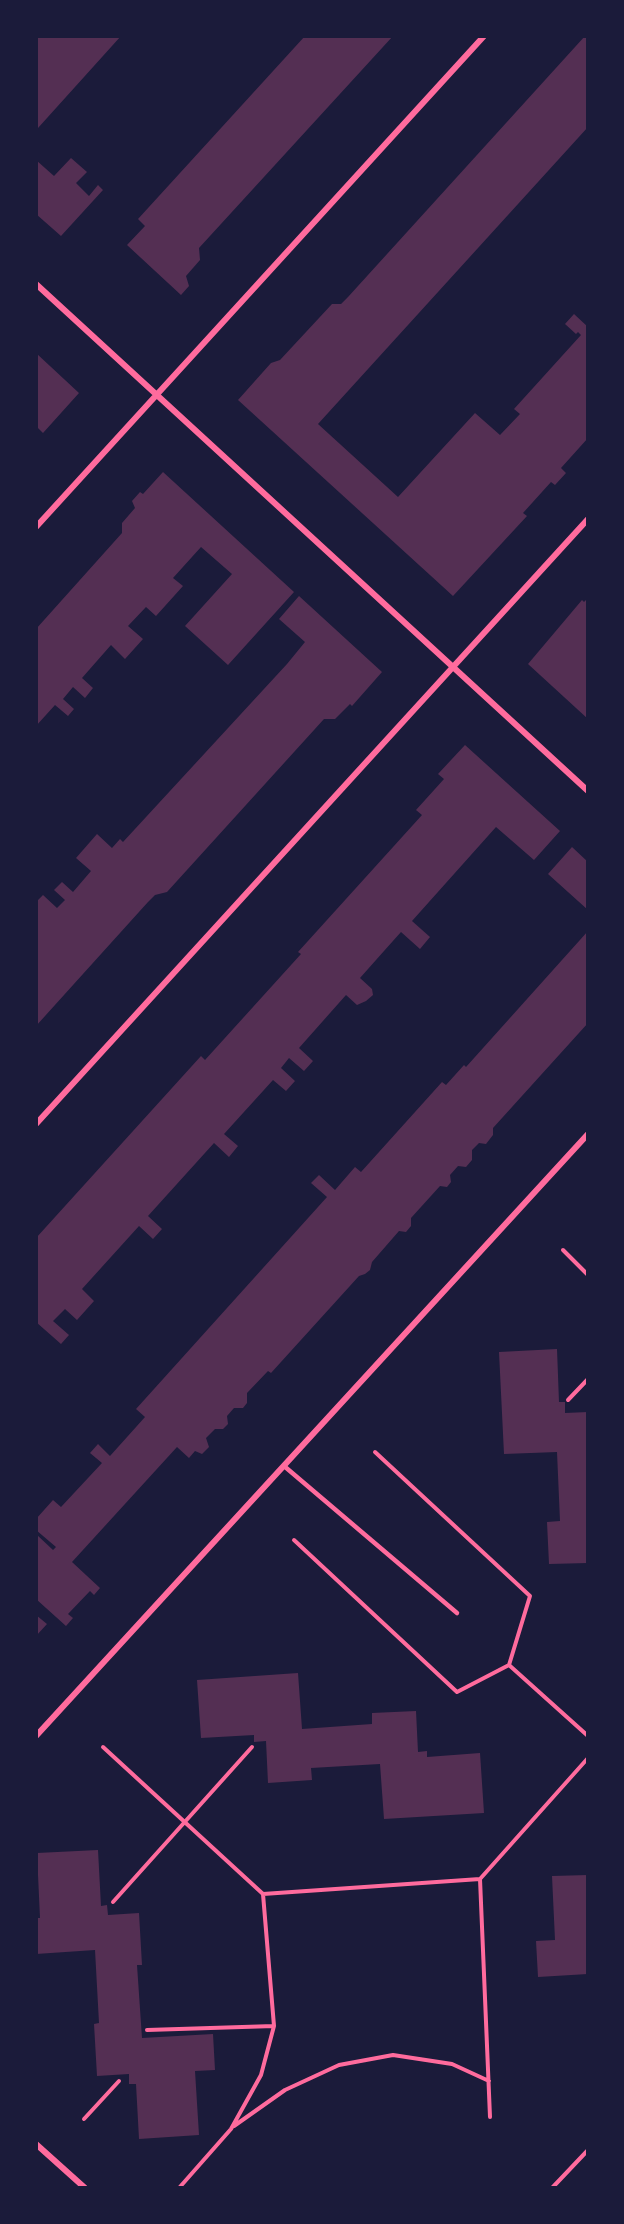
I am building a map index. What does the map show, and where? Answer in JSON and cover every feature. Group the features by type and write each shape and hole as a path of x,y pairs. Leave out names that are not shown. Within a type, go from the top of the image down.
{"street":[{"path":"36,527 484,36"},
{"path":"36,284 588,791"},
{"path":"36,1124 588,519"},
{"path":"36,1736 588,1134"},
{"path":"36,2144 85,2188"}],"lane":[{"path":"284,1466 457,1613"}],"path":[{"path":"562,1250 588,1275"},
{"path":"568,1400 588,1379"},
{"path":"294,1540 457,1692 509,1665 530,1596 375,1452"},
{"path":"509,1665 588,1736"},
{"path":"103,1747 263,1894 274,2026 261,2075 231,2129 179,2188"},
{"path":"113,1902 252,1747"},
{"path":"490,2117 480,1880 588,1758"},
{"path":"263,1894 480,1880"},
{"path":"147,2030 274,2026"},
{"path":"231,2129 285,2090 339,2065 393,2055 452,2064 489,2081"},
{"path":"84,2119 119,2081"},
{"path":"552,2188 588,2150"}],"building":[{"path":"36,36 121,36 38,128 36,126"},
{"path":"305,36 393,36 199,248 200,260 186,276 189,286 181,295 127,245 145,226 138,219"},
{"path":"585,36 588,36 588,127 318,424 398,497 475,413 500,435 520,414 514,409 581,335 578,332 576,334 565,324 574,314 588,327 588,438 561,468 566,473 555,485 551,482 523,513 527,516 453,596 238,400 271,363 280,360 332,304 341,304 348,297"},
{"path":"71,158 87,172 76,183 89,196 98,185 103,190 61,236 36,214 36,160 54,176"},
{"path":"36,353 79,393 43,433 36,426"},
{"path":"163,472 294,592 228,665 185,626 232,574 201,547 173,578 183,586 156,616 146,607 128,626 143,639 125,659 111,645 82,678 93,688 85,698 73,687 63,699 74,709 68,716 55,705 36,726 36,629 122,533 122,523 135,508 132,501 140,492 143,494"},
{"path":"299,596 382,672 352,706 350,704 335,719 324,719 167,892 155,895 148,902 36,1026 36,902 43,895 57,908 65,900 54,890 62,882 73,892 91,871 76,858 97,834 112,848 120,839 123,842 287,664 305,642 279,619"},
{"path":"588,598 588,719 528,664 582,600 584,602"},
{"path":"465,745 560,831 534,860 496,827 412,921 430,937 420,949 401,932 360,978 372,989 373,995 357,1005 346,995 299,1048 313,1061 304,1071 289,1058 281,1068 295,1081 286,1091 273,1080 224,1134 238,1146 229,1157 214,1143 148,1216 162,1229 153,1239 139,1226 82,1289 94,1301 77,1320 65,1309 53,1321 69,1335 61,1344 36,1322 36,1238 201,1056 205,1060 301,954 298,952 422,815 416,810 444,779 438,774"},
{"path":"572,847 588,862 588,910 548,874"},
{"path":"588,931 588,1023 493,1128 493,1135 486,1144 479,1143 472,1150 472,1160 466,1167 458,1166 450,1175 451,1182 447,1187 440,1186 411,1218 411,1226 406,1232 399,1231 372,1262 370,1270 359,1276 271,1373 268,1371 247,1393 247,1403 243,1408 234,1408 227,1416 228,1424 223,1429 215,1429 206,1438 209,1447 202,1454 195,1451 189,1458 177,1447 72,1562 100,1588 94,1595 90,1591 68,1614 73,1618 66,1626 36,1599 36,1534 53,1550 56,1547 36,1530 36,1519 53,1500 61,1507 102,1463 90,1453 98,1444 110,1456 145,1417 136,1409 327,1197 311,1183 319,1175 335,1190 355,1167 361,1172 442,1082 446,1085 464,1065 466,1067"},
{"path":"557,1349 559,1402 565,1402 565,1413 588,1412 588,1563 549,1564 547,1522 560,1521 557,1452 504,1454 499,1352"},
{"path":"36,1615 47,1624 36,1636"},
{"path":"298,1673 302,1729 372,1724 372,1713 416,1711 418,1752 427,1751 427,1757 480,1753 484,1813 384,1819 380,1764 311,1768 312,1780 268,1783 266,1741 254,1742 254,1735 201,1738 197,1680"},
{"path":"98,1850 101,1906 107,1905 108,1915 139,1913 142,1965 137,1965 142,2038 213,2034 215,2070 195,2071 199,2135 139,2139 136,2084 129,2084 129,2074 97,2076 94,2024 99,2023 95,1950 36,1954 36,1918 40,1918 37,1853"},
{"path":"588,1875 588,1974 538,1977 536,1941 555,1940 552,1876"}]}
